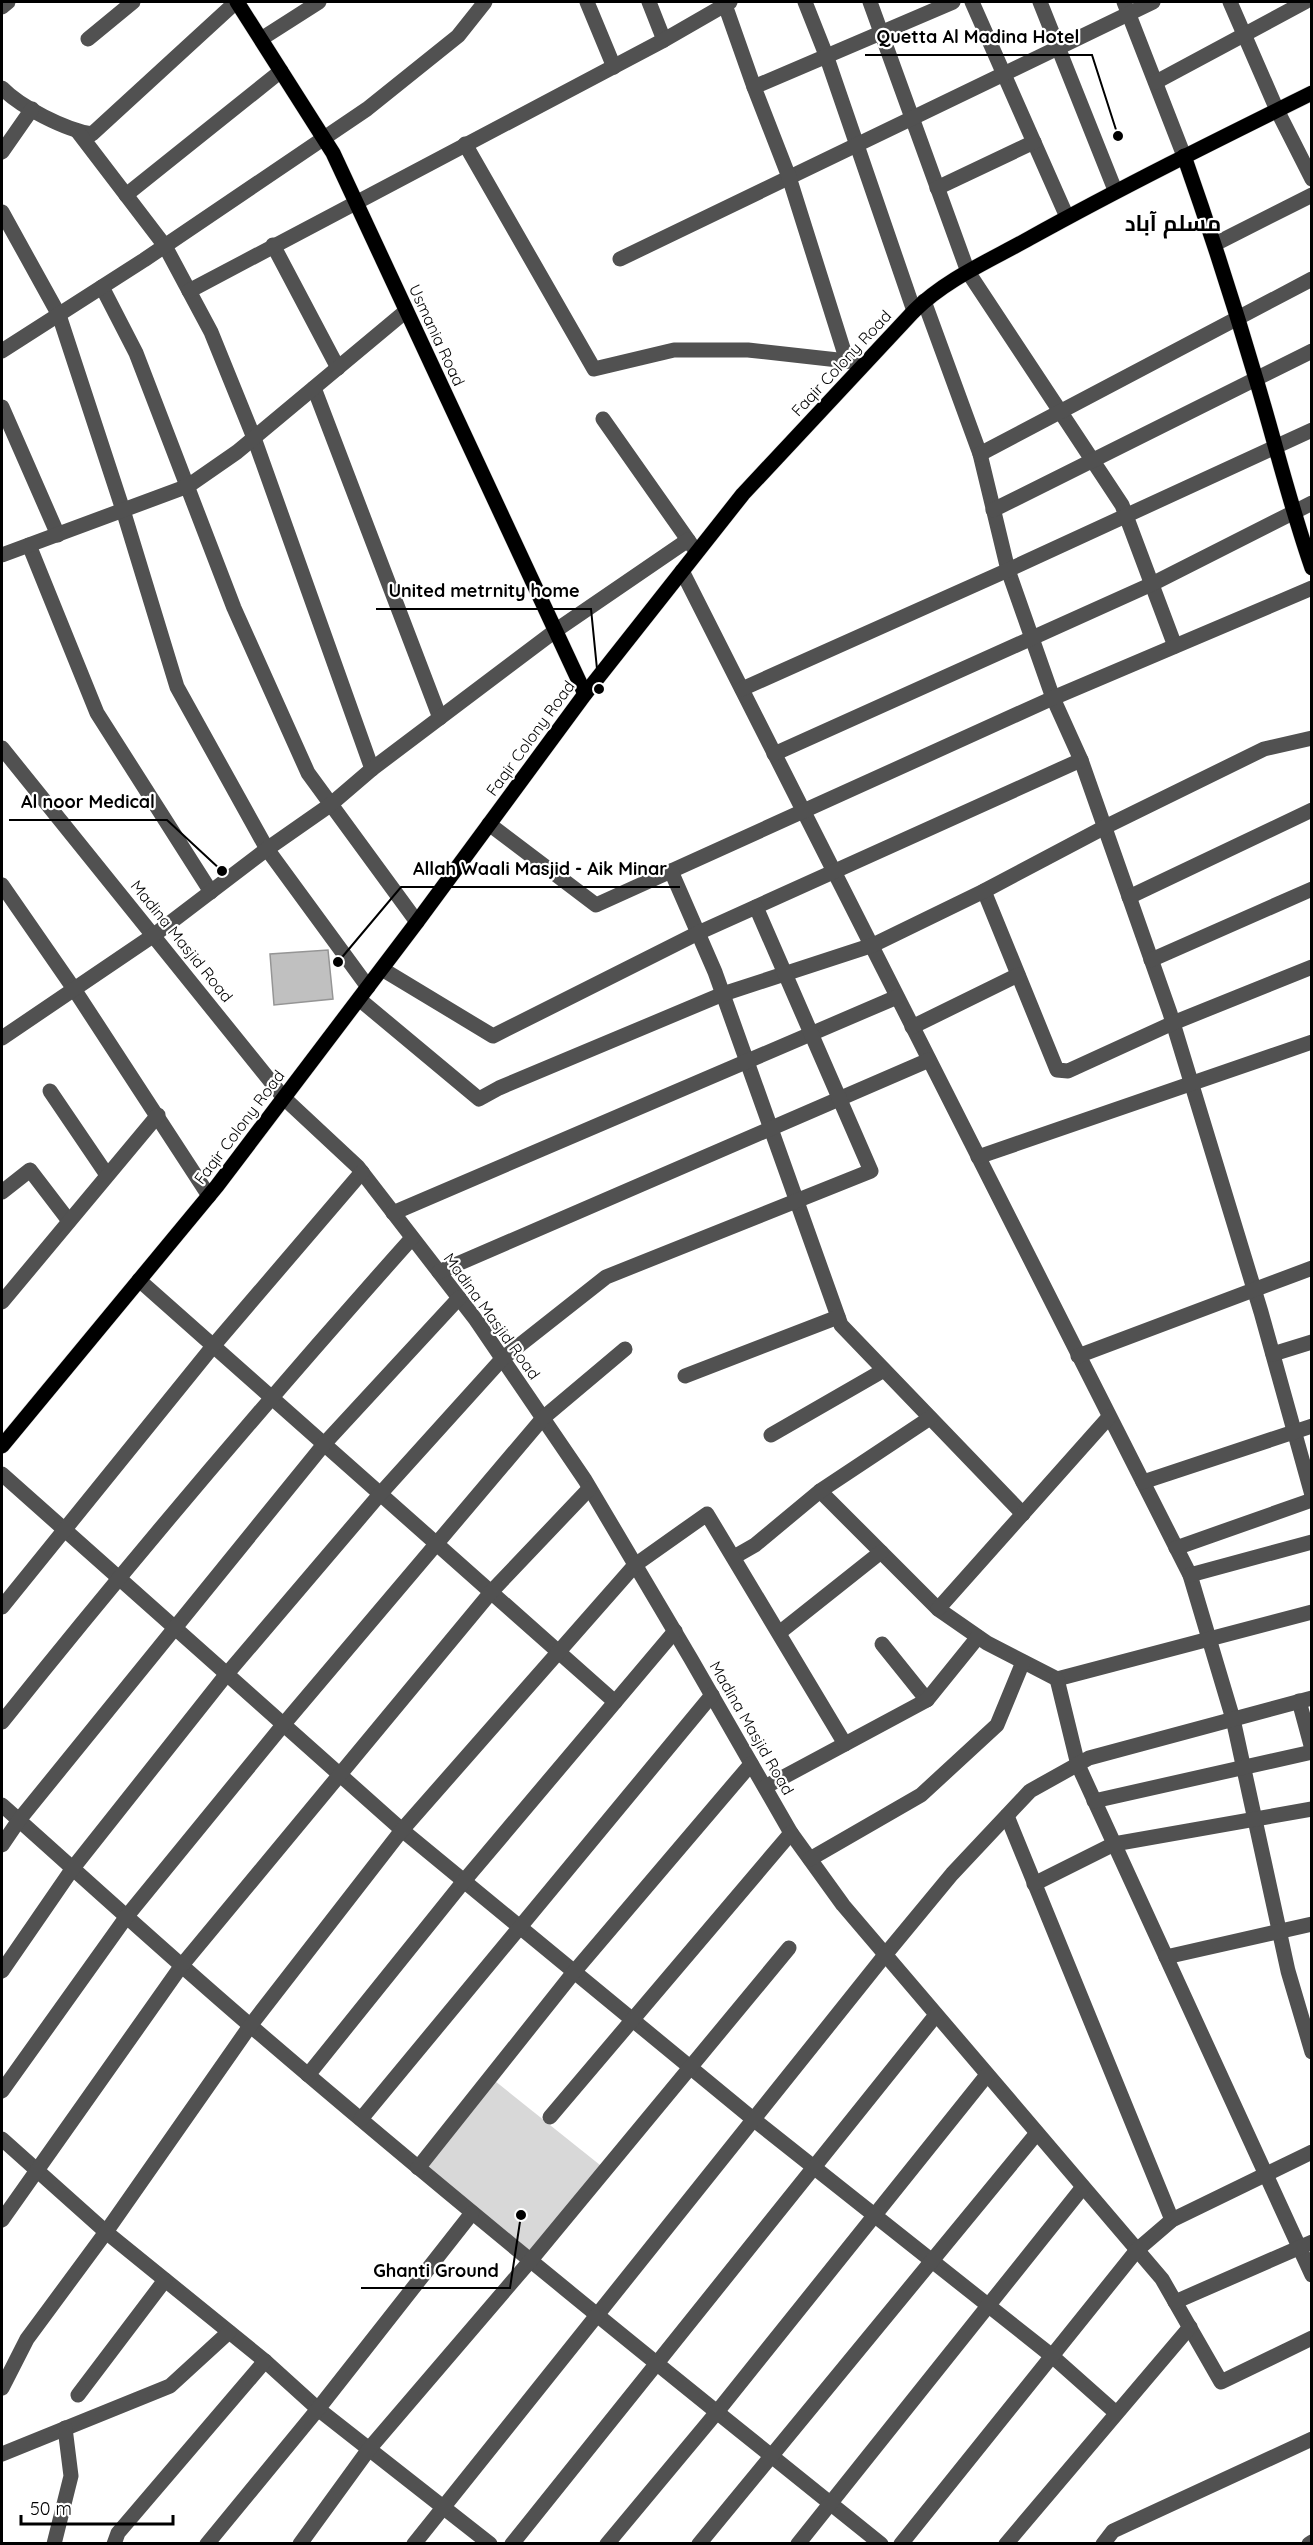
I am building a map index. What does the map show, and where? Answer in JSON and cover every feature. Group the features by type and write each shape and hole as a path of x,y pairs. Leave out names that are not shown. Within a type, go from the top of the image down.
{"main road":[{"name":"Usmania Road","path":"236,2 324,138 585,694"},
{"name":"Faqir Colony Road","path":"2,1446 209,1196 382,969 585,694 682,571 692,546 919,306 968,272 1116,190 1311,93"},
{"path":"1184,156 1215,244 1311,568"}],"street":[{"path":"2,7 8,2"},
{"path":"88,39 133,2"},
{"path":"2,88 11,98 78,132 92,134 236,2"},
{"path":"261,39 319,2"},
{"path":"2,351 165,246 367,109 458,36 485,2"},
{"path":"587,2 614,67"},
{"path":"649,2 664,40"},
{"path":"189,291 614,67 727,2 754,87 789,177 847,361"},
{"path":"805,2 857,146 980,454 1008,570 1053,698 1081,760 1173,1023 1273,1354 1311,1495"},
{"path":"870,2 968,272 1122,505 1175,646"},
{"path":"754,87 953,2"},
{"path":"972,2 1067,217"},
{"path":"1040,2 1116,190"},
{"path":"620,259 1059,49 1127,8 1153,2"},
{"path":"1230,2 1277,110 1311,179"},
{"path":"1156,82 1306,2 1311,10"},
{"path":"1127,8 1184,156"},
{"path":"126,195 282,71"},
{"path":"2,152 33,109"},
{"path":"78,132 165,246 211,332 254,438 372,770"},
{"path":"938,188 1034,142"},
{"path":"465,144 594,369 674,350 748,350 865,363"},
{"path":"1215,244 1311,195"},
{"path":"2,212 59,315 123,510 177,687 267,849 368,987"},
{"path":"273,245 338,368"},
{"path":"980,454 1311,279"},
{"path":"102,287 136,353 234,608 308,774 417,922"},
{"path":"2,555 188,486 254,438 406,311"},
{"path":"993,510 1311,351"},
{"path":"314,388 440,718"},
{"path":"2,407 58,534"},
{"path":"4,1032 154,935 267,849 330,805 372,770 555,631 692,546 603,419"},
{"path":"741,689 1008,570 1311,430"},
{"path":"774,754 1152,584 1311,504"},
{"path":"29,545 98,713 211,892"},
{"path":"682,571 1190,1575 1233,1719 1280,1931 1305,2004 1311,2052"},
{"path":"489,824 596,905 1053,698 1311,588"},
{"path":"359,999 479,1099 499,1088 723,994 873,945 984,891 1104,827 1264,749 1311,738"},
{"name":"Madina Masjid Road","path":"2,748 284,1098 362,1172 459,1298 543,1418 589,1489 675,1631 791,1833 843,1905 1162,2279 1221,2382 1311,2338"},
{"path":"382,969 493,1036 698,933 1081,760"},
{"path":"1129,897 1311,810"},
{"path":"671,871 723,994 841,1326 1023,1514"},
{"path":"2,885 158,1114 209,1196"},
{"path":"1151,960 1311,889"},
{"path":"984,891 1057,1070 1068,1071 1173,1023 1311,967"},
{"path":"2,1971 73,1868 226,1675 381,1493 502,1359 606,1278 871,1171 756,907"},
{"path":"912,1027 1018,975"},
{"path":"393,1213 897,997"},
{"path":"978,1157 1311,1042"},
{"path":"439,1272 929,1060"},
{"path":"50,1091 107,1175"},
{"path":"2,1302 158,1114"},
{"path":"2,1192 30,1170 69,1221"},
{"path":"2,1607 214,1345 362,1172"},
{"path":"2,1722 117,1577 272,1396 412,1238"},
{"path":"1078,1356 1311,1269"},
{"path":"139,1280 615,1702"},
{"path":"2,1845 19,1820 325,1443 459,1298"},
{"path":"685,1376 838,1317"},
{"path":"1273,1354 1311,1342"},
{"path":"2,2091 127,1916 283,1725 543,1418 625,1349"},
{"path":"771,1435 884,1370"},
{"path":"938,1609 1109,1417"},
{"path":"734,1557 755,1545 820,1491 930,1418"},
{"path":"1143,1482 1311,1426"},
{"path":"2,1474 402,1830 753,2119 1052,2356 1115,2412"},
{"path":"2,2220 182,1965 492,1591 589,1489"},
{"path":"820,1491 938,1609 978,1637 1057,1679 1311,1612"},
{"path":"1176,1548 1311,1500"},
{"path":"2,2388 27,2339 106,2232 250,2026 402,1830 636,1565 707,1514 845,1744"},
{"path":"1190,1575 1311,1542"},
{"path":"779,1633 881,1552"},
{"path":"308,2074 464,1881 675,1631"},
{"path":"765,1787 927,1700 978,1637"},
{"path":"882,1644 927,1700"},
{"path":"810,1860 921,1795 997,1725 1023,1662"},
{"path":"1057,1679 1078,1765 1266,2175 1305,2245 1311,2275"},
{"path":"361,2119 712,1695"},
{"path":"414,2544 885,1955 952,1874 1030,1791 1089,1758 1305,1700 1311,1750 1094,1801"},
{"path":"418,2168 574,1972 751,1764"},
{"path":"2,1805 250,2026 418,2168 597,2316 881,2544"},
{"path":"1034,1884 1114,1844 1311,1809"},
{"path":"1007,1816 1172,2220"},
{"path":"550,2117 791,1833"},
{"path":"1166,1957 1311,1924"},
{"path":"300,2544 369,2449 530,2261 689,2066 789,1948"},
{"path":"513,2544 936,2015"},
{"path":"607,2544 717,2412 987,2075"},
{"path":"699,2544 1037,2133"},
{"path":"2,2139 106,2232 265,2361 318,2409 490,2544"},
{"path":"901,2544 1137,2250 1172,2220 1311,2152"},
{"path":"798,2544 1083,2187"},
{"path":"207,2544 318,2409 472,2213"},
{"path":"1175,2302 1305,2245"},
{"path":"78,2395 165,2280"},
{"path":"1006,2544 1115,2412 1190,2327"},
{"path":"2,2454 170,2386 229,2332"},
{"path":"114,2544 118,2533 265,2361"},
{"path":"54,2544 71,2476 65,2428"},
{"path":"1103,2544 1113,2531 1311,2439"}],"shaded area":[{"path":"490,2077 605,2169 530,2261 418,2168"}],"building":[{"path":"328,950 333,999 274,1005 270,954"}],"place":[{"name":"Quetta Al Madina Hotel","path":"1118,136"},
{"name":"United metrnity home","path":"599,689"},
{"name":"Al noor Medical","path":"222,871"},
{"name":"Allah Waali Masjid - Aik Minar","path":"338,962"},
{"name":"Ghanti Ground","path":"521,2215"}],"district":[{"name":"مسلم آباد","path":"1173,223"}]}
